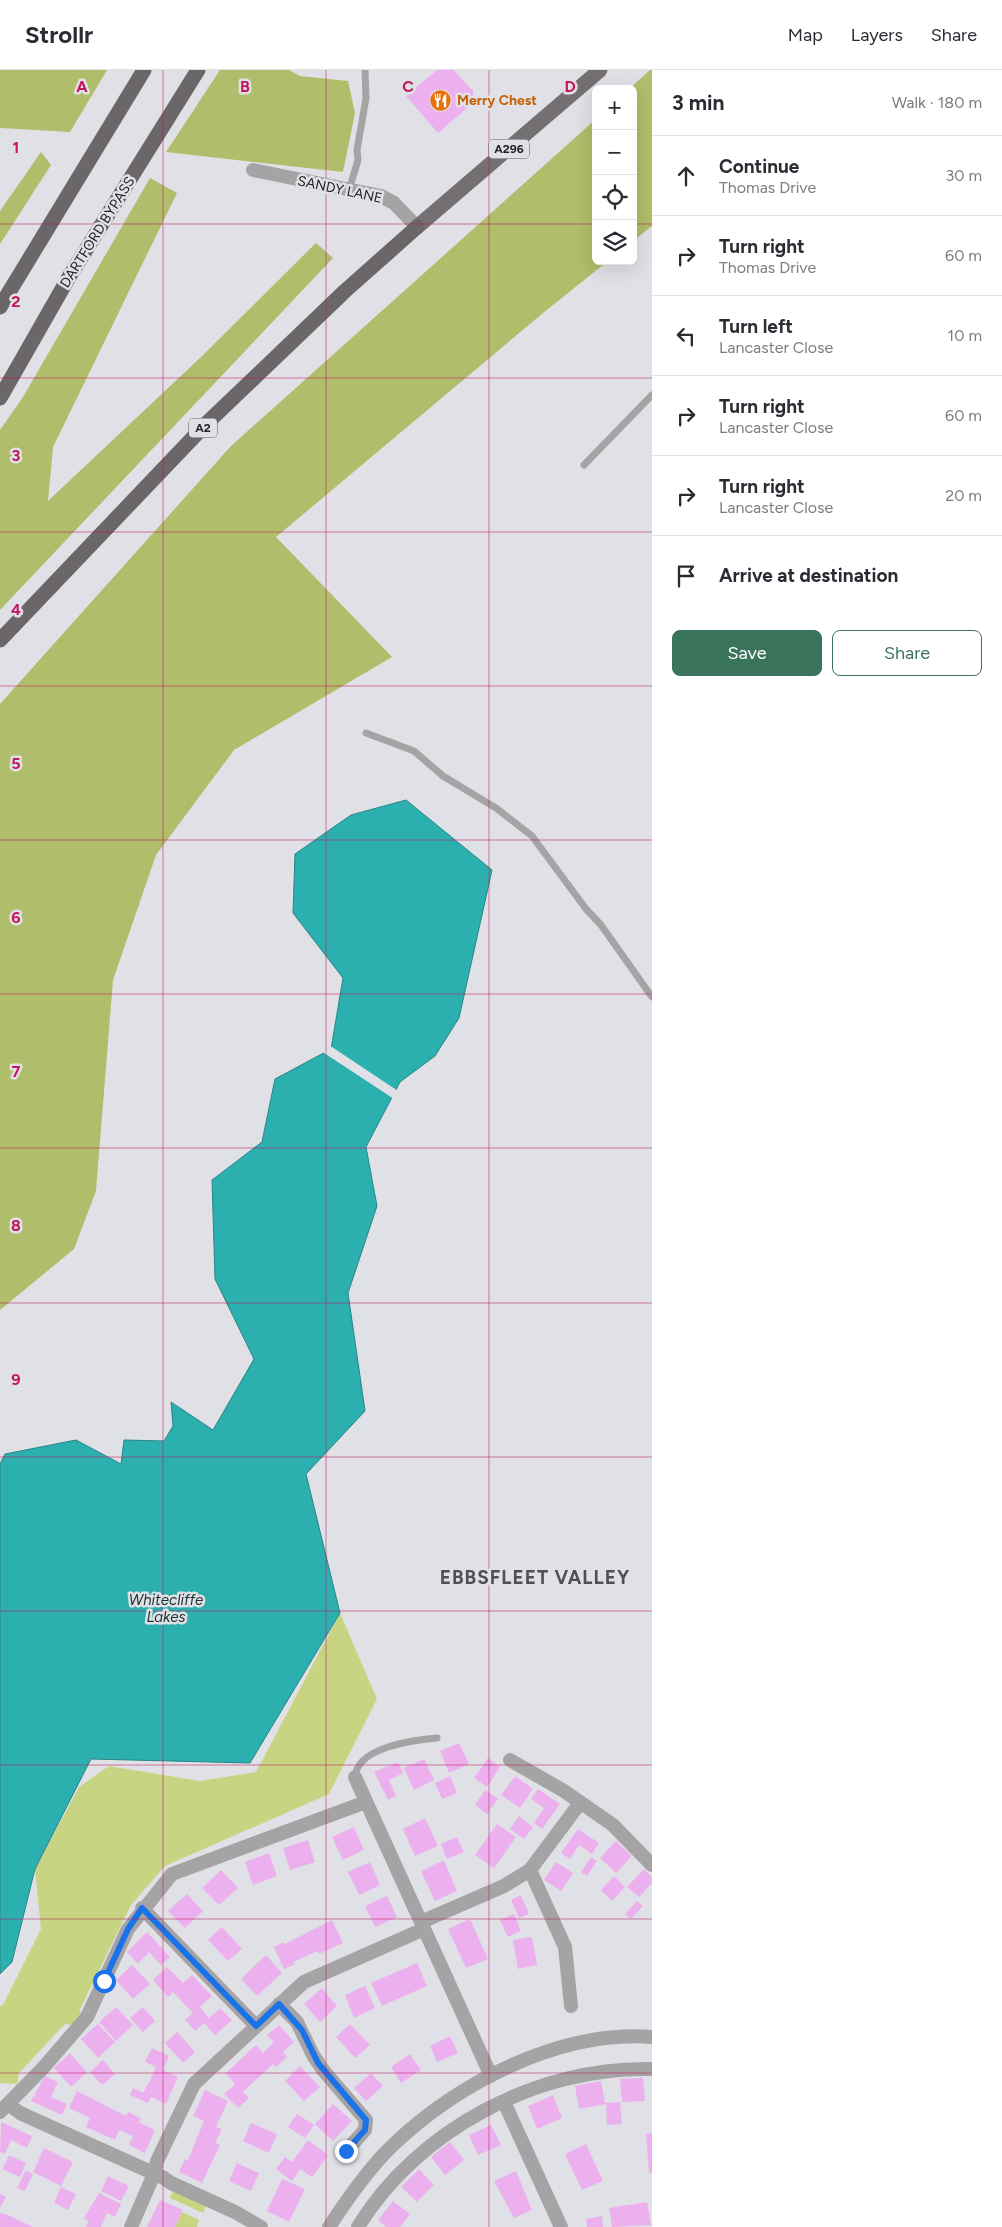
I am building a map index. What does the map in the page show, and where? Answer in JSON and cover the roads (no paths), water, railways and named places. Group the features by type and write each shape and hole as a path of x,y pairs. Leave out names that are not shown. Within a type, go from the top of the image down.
{"highway":[{"path":"0,307 144,70"},
{"name":"DARTFORD BYPASS","path":"0,398 69,276 198,70"},
{"name":"A2","path":"0,640 208,422 345,291 417,227"}],"main road":[{"name":"A296","path":"417,227 600,70"}],"street":[{"name":"SANDY LANE","path":"253,170 378,195 390,200 417,227"},
{"path":"510,1760 613,1825 652,1865"},
{"path":"354,1777 492,2076"},
{"path":"261,2227 154,2174 20,2113 4,2108 88,2018 117,1949 128,1929 142,1908 172,1874 366,1802"},
{"path":"131,2227 154,2174 157,2161 193,2086 279,2004 304,1982 504,1886 530,1870 580,1803"},
{"path":"530,1870 565,1947 571,2006"},
{"path":"142,1908 256,2026"},
{"path":"279,2004 302,2030 318,2063 366,2120 365,2130 346,2151"},
{"path":"329,2227 343,2205 391,2147 430,2113 472,2086 540,2053 582,2042 610,2038 652,2037"},
{"path":"358,2227 382,2193 424,2152 463,2123 504,2102 544,2086 582,2076 626,2070 652,2069"},
{"path":"504,2102 561,2227"}],"lane":[{"path":"349,190 358,160 356,150 366,98 365,70"},
{"path":"584,465 652,395"},
{"path":"366,733 414,752 443,776 500,811 532,836 586,909 601,925 652,997"},
{"path":"354,1777 357,1768 369,1756 386,1747 410,1741 437,1738"}],"water":[{"name":"Whitecliffe Lakes","path":"406,800 492,870 459,1018 435,1056 400,1082 366,1147 377,1206 348,1293 365,1411 306,1474 340,1613 250,1763 91,1759 35,1869 12,1962 0,1974 0,1464 5,1454 76,1440 121,1464 124,1440 164,1441 173,1426 171,1402 213,1430 254,1359 215,1279 212,1180 262,1142 275,1079 331,1049 343,978 293,913 295,854 351,815"}],"place":[{"name":"Merry Chest","path":"441,100"}],"district":[{"name":"EBBSFLEET VALLEY","path":"535,1577"}]}
